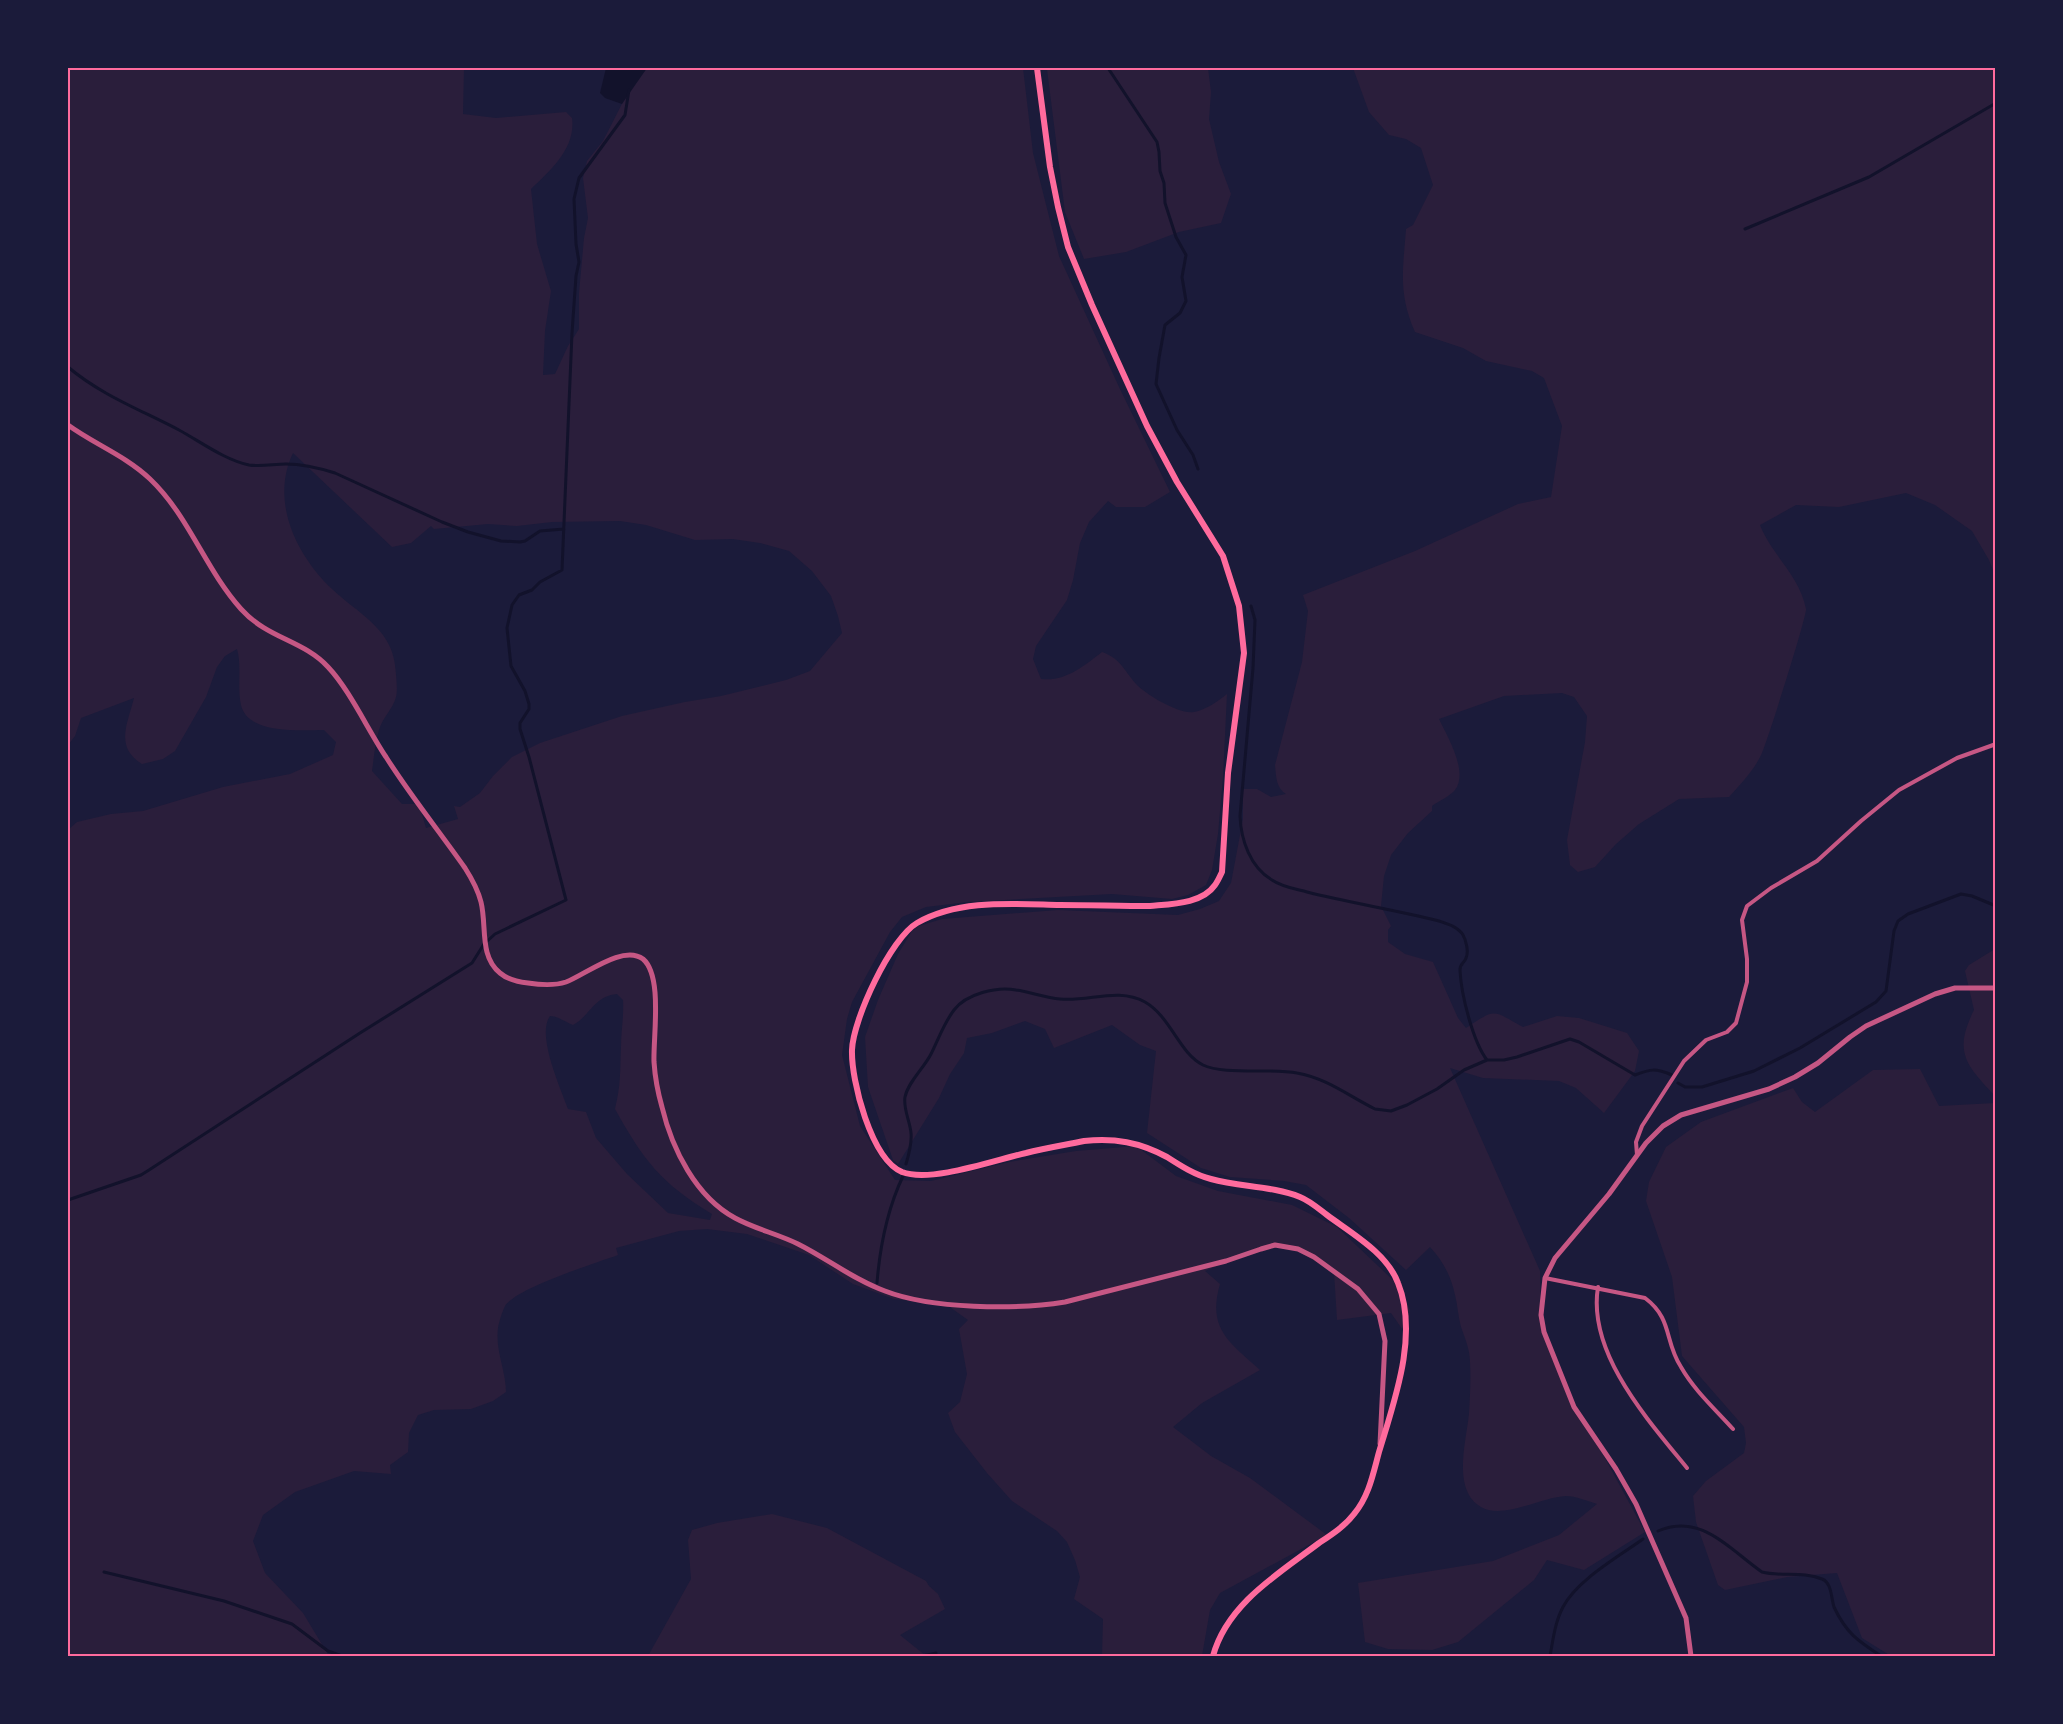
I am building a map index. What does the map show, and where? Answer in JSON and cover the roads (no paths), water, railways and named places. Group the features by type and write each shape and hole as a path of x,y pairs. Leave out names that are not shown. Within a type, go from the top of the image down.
{"main road":[{"path":"1037,68 1050,167 1068,247 1152,435 1177,482 1223,555 1239,606 1244,653 1228,773 1222,872 1215,886 1202,896 1179,904 1150,906 976,905 937,914 915,924 899,939 885,962 858,1022 852,1048 854,1076 878,1149 890,1164 901,1172 933,1174 1027,1152 1107,1139 1128,1141 1148,1148 1195,1174 1210,1179 1302,1198 1320,1209 1380,1256 1393,1272 1402,1294 1405,1347 1391,1417 1364,1500 1353,1515 1333,1533 1258,1589 1233,1614 1216,1643 1213,1656"}],"street":[{"path":"68,425 124,459 149,478 168,500 230,596 244,612 268,632 307,649 333,672 386,758 468,873 481,903 487,953 493,966 504,976 520,982 541,985 562,983 607,960 634,955 643,960 650,969 656,996 654,1067 662,1109 677,1150 697,1184 709,1199 724,1211 738,1220 803,1247 882,1290 914,1299 956,1304 1045,1306 1198,1268 1268,1247 1285,1246 1298,1249 1314,1257 1358,1289 1379,1314 1385,1341 1379,1452"},
{"path":"1637,1156 1636,1142 1642,1125 1684,1062 1706,1040 1727,1032 1736,1023 1747,982 1747,959 1742,920 1747,906 1771,888 1817,861 1899,790 1957,758 1995,744"},
{"path":"1691,1656 1686,1618 1636,1504 1616,1469 1574,1407 1544,1332 1541,1315 1545,1278 1555,1258 1663,1126 1681,1115 1769,1089 1795,1077 1818,1063 1850,1037 1900,1009 1955,988 1995,988"},
{"path":"1545,1278 1645,1298 1663,1316 1673,1350 1690,1381 1733,1428"},
{"path":"1598,1287 1596,1301 1599,1327 1620,1378 1649,1421 1687,1468"}],"waterway":[{"path":"1108,68 1157,142 1165,203 1176,237 1186,255 1182,277 1186,301 1180,313 1165,325 1156,384 1198,469"},
{"path":"68,1200 141,1175 472,963 484,944 495,934 566,900 520,729 520,723 529,709 529,704 525,691 511,666 507,628 512,605 519,595 532,590 540,582 562,570 572,333 579,262 574,199 579,178 625,115 629,90"},
{"path":"1745,229 1869,177 1996,103"},
{"path":"68,367 108,394 240,463 254,466 299,465 329,471 442,522 501,541 520,542 540,531 564,529"},
{"path":"1251,606 1255,620 1253,668 1240,816 1242,834 1252,860 1264,875 1285,886 1439,921 1461,932 1467,949 1467,955 1460,970 1465,1004 1477,1042 1487,1060"},
{"path":"1678,1083 1685,1087 1702,1087 1754,1071 1800,1048 1876,1002 1886,991 1894,931 1898,921 1908,914 1961,894 1996,906"},
{"path":"906,1164 911,1141 905,1102 909,1086 928,1059 944,1026 959,1004 991,990 1016,990 1060,999 1114,995 1135,998 1145,1002 1162,1016 1187,1052 1203,1065 1223,1070 1308,1075 1328,1083 1375,1109 1391,1111 1407,1105 1437,1089 1464,1070 1487,1060 1517,1057 1570,1039 1635,1075 1653,1070 1672,1075"},
{"path":"877,1283 885,1228 903,1176"},
{"path":"1658,1531 1674,1526 1688,1526 1714,1536 1762,1572 1807,1575 1822,1579 1828,1584 1834,1607 1848,1630 1859,1641 1881,1656"},
{"path":"1550,1656 1558,1619 1569,1597 1588,1578 1643,1539"},
{"path":"104,1572 224,1601 292,1624 328,1651 342,1656"},
{"path":"923,1656 936,1653"}]}
